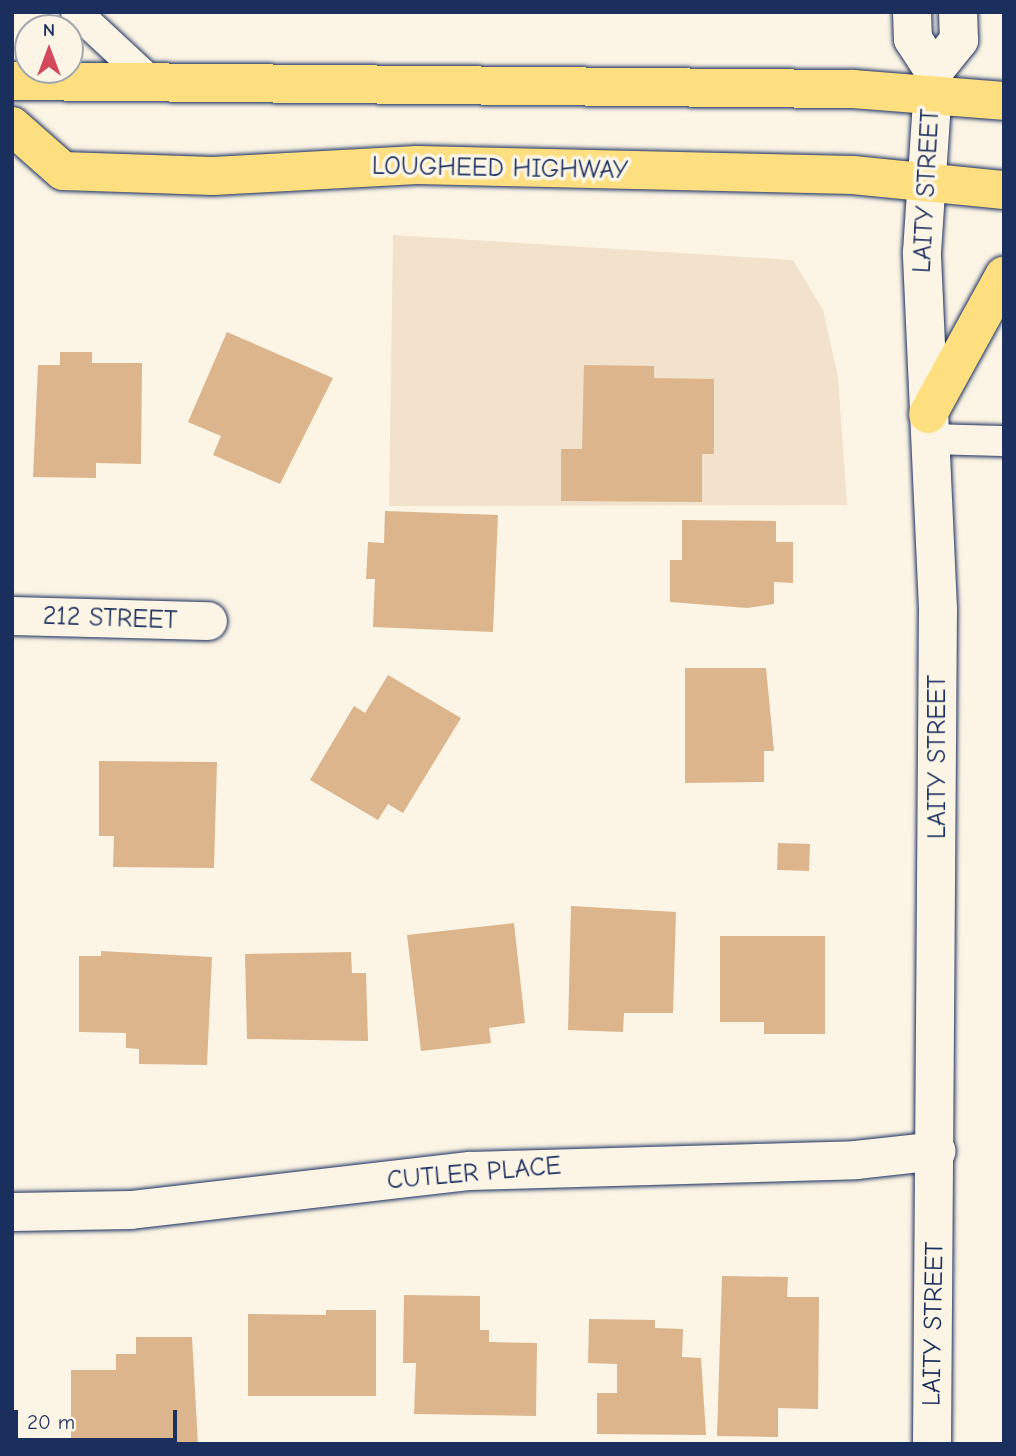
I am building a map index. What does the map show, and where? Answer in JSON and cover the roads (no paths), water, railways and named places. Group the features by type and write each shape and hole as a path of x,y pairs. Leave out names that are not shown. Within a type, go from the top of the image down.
{"highway":[{"path":"12,81 147,78 933,83 1004,101"},
{"name":"LOUGHEED HIGHWAY","path":"12,127 62,171 213,176 417,164 927,182 1004,190"},
{"path":"928,426 1004,276"}],"street":[{"name":"LAITY STREET","path":"912,12 913,39 933,83"},
{"name":"LAITY STREET","path":"932,1444 937,1151 938,609 922,299 933,83 959,40 958,12"},
{"name":"212 STREET","path":"12,616 208,621"},
{"name":"CUTLER PLACE","path":"12,1212 131,1210 484,1170 856,1160 937,1151"}],"lane":[{"path":"76,12 147,78"},
{"path":"928,426 1004,441"}]}
